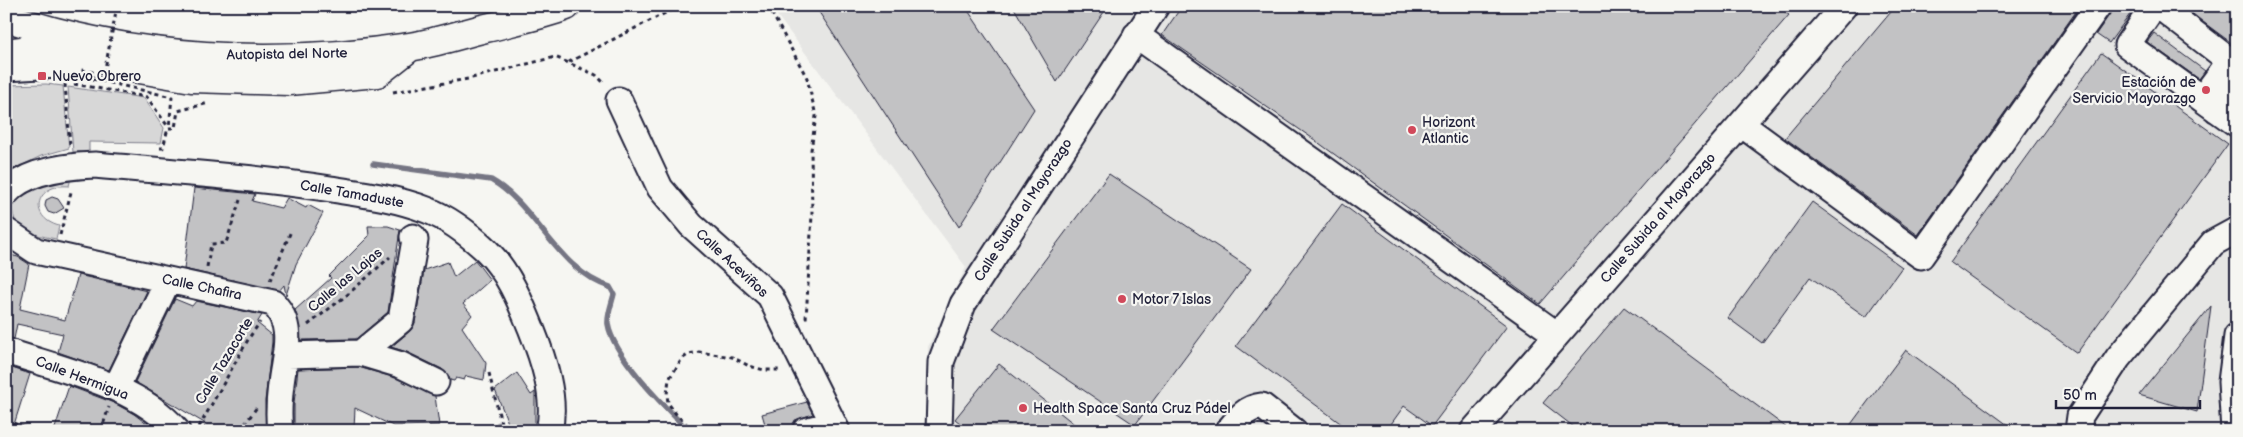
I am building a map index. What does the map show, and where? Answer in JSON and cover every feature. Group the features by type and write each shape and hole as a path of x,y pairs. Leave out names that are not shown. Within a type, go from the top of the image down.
{"highway":[{"name":"Autopista del Norte","path":"6,17 36,27 127,49 224,56 318,57 410,47 566,6"},
{"path":"6,52 38,49 81,59 192,78 290,81 378,73 410,47"}],"street":[{"name":"Calle Subida al Mayorazgo","path":"939,431 941,362 962,304 1156,6"},
{"path":"1741,124 1921,256 2098,6"},
{"path":"2154,6 2127,45 2237,124"},
{"path":"2159,6 2235,71 2209,104"},
{"name":"Calle Subida al Mayorazgo","path":"1473,431 1741,124 1831,10"},
{"path":"1136,35 1556,334"},
{"path":"6,68 58,65 81,59"},
{"name":"Calle Aceviños","path":"618,100 660,188 691,225 770,296 835,428"},
{"name":"Calle Tamaduste","path":"9,190 42,173 72,165 95,165 247,179 393,199 428,210 460,230 487,251 508,278 536,341 547,378 550,405 549,431"},
{"path":"2078,431 2080,416 2118,358 2213,243 2237,230"},
{"name":"Calle Chafira","path":"6,231 36,251 268,302"},
{"path":"361,353 401,320 415,240 413,237"},
{"path":"116,388 168,280"},
{"path":"268,302 283,317 287,346 278,412 280,431"},
{"path":"2234,431 2231,382 2237,336"},
{"path":"287,346 361,353 401,365 436,382"},
{"name":"Calle Hermigua","path":"6,351 116,388 157,410 178,431"},
{"path":"1228,431 1242,414 1253,407 1262,406 1294,431"},
{"path":"805,431 835,428"}],"path":[{"path":"118,6 104,74 81,70 80,76 172,97 169,128"},
{"path":"568,62 661,15 683,6"},
{"path":"768,6 807,78 816,116 811,150 812,215 806,327"},
{"path":"387,93 468,79 555,57 596,75 618,100"},
{"path":"56,82 147,97 169,128"},
{"path":"65,83 72,165"},
{"path":"169,128 175,128 178,111 212,103"},
{"path":"202,288 211,244 226,243 247,179"},
{"path":"54,255 71,192"},
{"name":"Calle Tazacorte","path":"197,431 268,302 291,230"},
{"name":"Calle las Lajas","path":"287,346 306,327 348,295 413,237"},
{"path":"694,431 673,411 667,394 669,379 682,359 689,354 699,352 732,357 749,366 764,370 782,370 804,365"},
{"path":"489,373 501,423 508,431"},
{"path":"6,420 32,431"},
{"path":"473,431 501,423"},
{"path":"429,431 444,431"}],"shaded area":[{"path":"770,6 2237,6 2237,431 929,431 928,347 966,267"},
{"path":"46,84 63,86 69,148 41,156 6,173 6,85"},
{"path":"68,87 144,98 164,128 161,143 89,142 89,152 73,152"},
{"path":"72,174 69,186 58,186 49,190 43,195 40,202 39,209 42,216 49,222 59,226 56,239 36,235 21,228 13,215 13,194"}],"building":[{"path":"815,6 965,6 1034,109 959,227"},
{"path":"1013,6 1108,6 1057,82"},
{"path":"1182,6 1777,6 1789,15 1540,304 1312,138 1162,35"},
{"path":"1896,6 2080,6 1918,235 1785,138"},
{"path":"2112,6 2136,6 2109,43 2096,34 2110,14"},
{"path":"2183,6 2237,6 2237,47 2203,22"},
{"path":"2154,33 2205,71 2199,79 2147,42"},
{"path":"2101,53 2228,144 2077,353 1950,262"},
{"name":"Motor 7 Islas","path":"1109,174 1251,269 1135,425 993,329"},
{"path":"194,188 255,194 252,201 281,208 287,198 306,208 308,205 323,213 296,264 286,295 284,285 279,291 184,269"},
{"path":"52,197 58,199 64,208 54,214 48,212 45,206 46,200"},
{"path":"1812,202 1902,267 1866,317 1810,277 1762,343 1728,318"},
{"path":"1342,204 1507,326 1432,426 1404,406 1386,431 1351,431 1236,346"},
{"path":"368,226 388,226 400,230 388,312 356,339 301,340 295,310 331,278 329,276 369,236"},
{"path":"6,254 18,257 29,264 20,309 65,320 78,275 147,291 109,370 58,352 63,334 17,324 14,339 6,337"},
{"path":"475,260 490,280 463,304 472,315 462,327 486,363 484,380 466,376 464,380 456,378 454,381 450,380 442,369 407,352 391,347 410,331 415,323 424,270 448,262 454,277"},
{"path":"175,299 192,306 196,301 262,315 257,323 272,335 265,401 266,431 202,431 206,424 135,382"},
{"path":"2211,306 2197,412 2139,395"},
{"path":"1624,307 1791,431 1696,431 1687,424 1682,431 1579,431 1543,403"},
{"path":"1906,350 2016,431 1846,431"},
{"path":"999,364 1083,431 970,431 955,419"},
{"path":"6,366 30,374 12,431 6,431"},
{"path":"359,367 396,378 435,396 439,425 393,426 355,408 354,429 294,430 294,403 298,369"},
{"path":"517,373 531,395 535,392 535,431 514,431 507,425 507,420 495,390"},
{"path":"69,386 114,403 134,414 156,431 54,431"},
{"path":"807,402 813,414 795,420 791,429 767,431 762,414"}],"waterway":[{"path":"373,164 491,180 507,191 522,205 561,253 576,267 592,279 610,287 614,294 608,320 612,337 642,381 689,431"}],"place":[{"name":"Nuevo Obrero","path":"42,76"},
{"name":"Estación de Servicio Mayorazgo","path":"2206,90"},
{"name":"Horizont Atlantic","path":"1412,130"},
{"name":"Motor 7 Islas","path":"1122,299"},
{"name":"Health Space Santa Cruz Pádel","path":"1023,408"}]}
